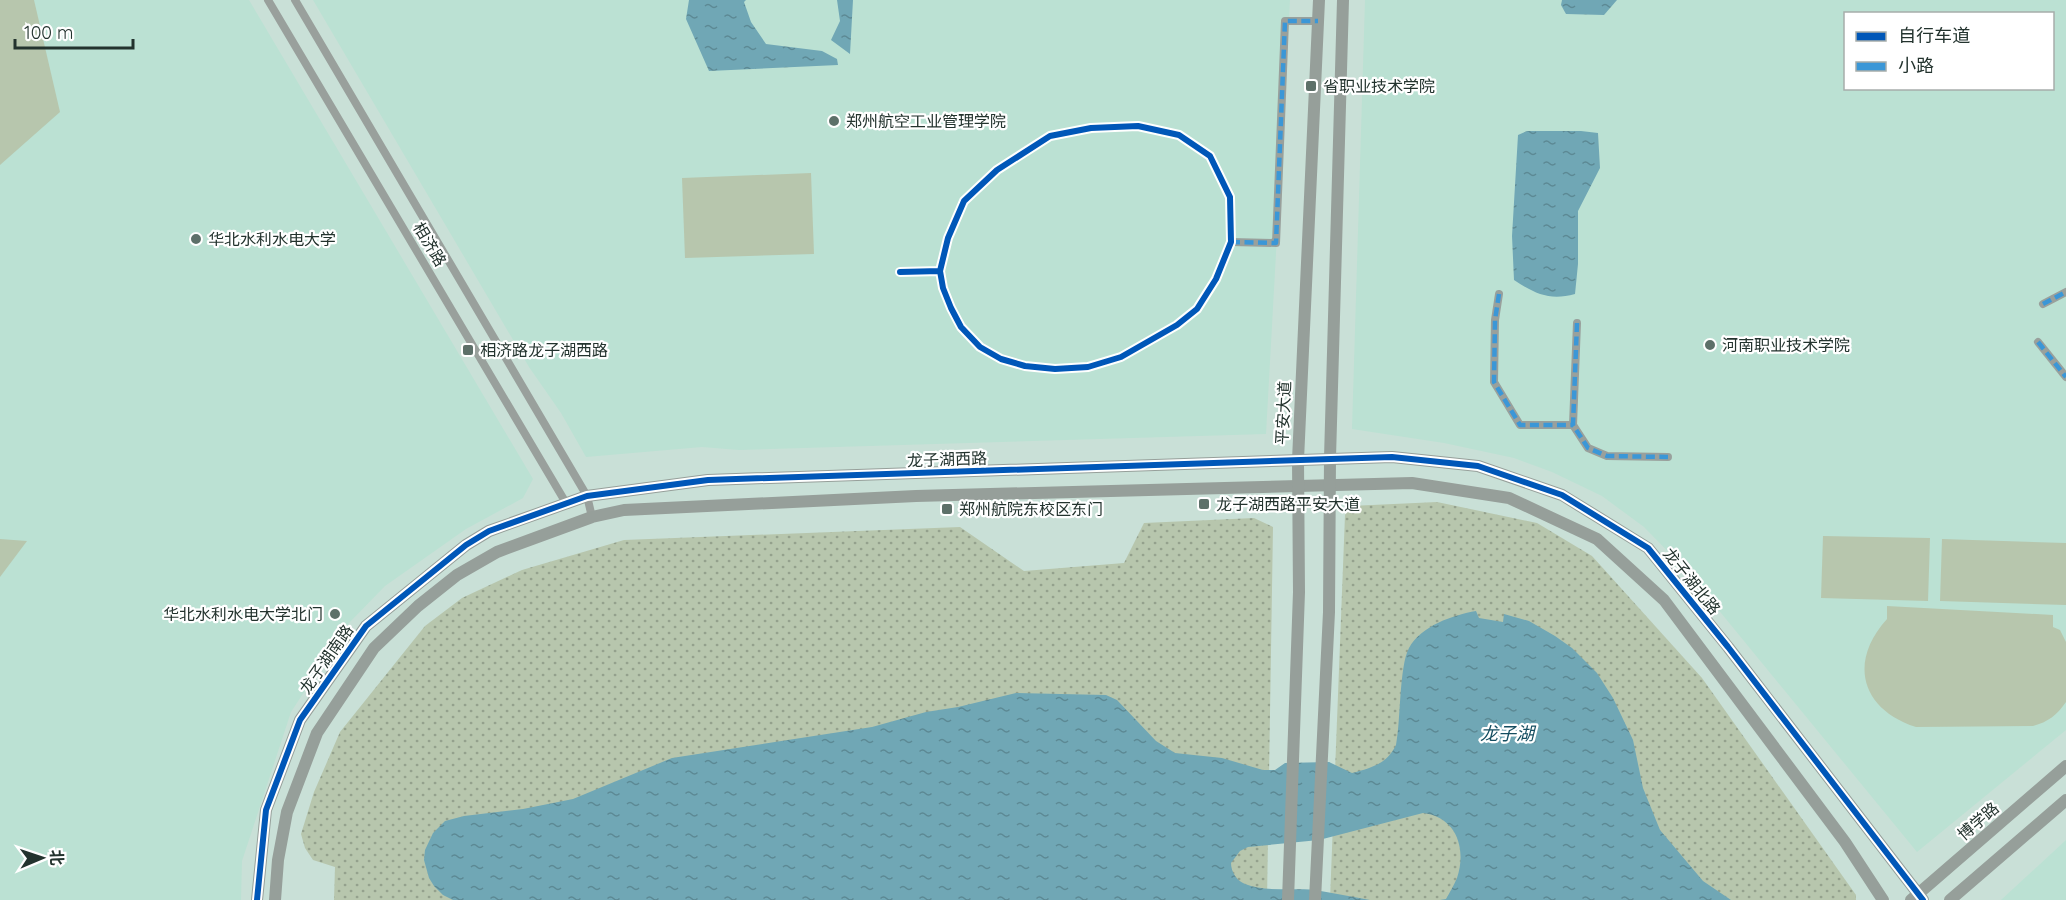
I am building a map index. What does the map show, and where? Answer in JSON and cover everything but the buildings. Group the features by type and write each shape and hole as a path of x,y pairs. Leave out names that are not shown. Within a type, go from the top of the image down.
{"street":[{"name":"相济路","path":"268,0 566,502"},
{"name":"相济路","path":"295,0 587,496 592,517"},
{"name":"平安大道","path":"1288,900 1299,592 1298,460 1319,0"},
{"path":"1315,900 1329,612 1330,458 1343,0"},
{"path":"1231,242 1276,243 1285,21 1318,21"},
{"path":"1138,126 1179,135 1210,156 1230,198 1231,242 1216,279 1197,309 1177,325 1121,357 1088,367 1055,369 1025,366 1001,359 980,347 961,327 943,288 940,271 948,238 964,201 997,170 1050,136 1091,128 1138,126"},
{"path":"900,272 940,271"},
{"path":"2043,304 2066,292"},
{"path":"1499,294 1495,320 1494,382 1520,424 1573,425"},
{"path":"1577,323 1573,425 1588,448 1607,456 1668,457"},
{"path":"2038,342 2066,377"},
{"name":"龙子湖北路","path":"1330,458 1392,457 1478,466 1562,495 1648,548 1728,647 1918,898"},
{"name":"龙子湖西路","path":"566,502 587,496 708,480 1330,458"},
{"name":"龙子湖北路","path":"1330,485 1412,483 1509,498 1597,539 1664,600 1845,842 1883,900"},
{"path":"592,517 624,510 916,496 1330,485"},
{"name":"龙子湖南路","path":"257,900 266,810 300,720 366,626 466,545 489,531 566,502"},
{"name":"龙子湖南路","path":"275,900 278,860 287,812 316,733 374,648 418,606 457,575 497,552 592,517"},
{"name":"博学路","path":"1918,898 2066,766"},
{"path":"1950,900 2066,800"}],"shaded area":[{"name":"华北水利水电大学","path":"0,0 249,0 533,479 523,498 466,529 385,586 349,623 291,712 242,861 241,900 0,900"},
{"path":"0,0 34,0 60,112 0,165"},
{"name":"郑州航空工业管理学院","path":"313,0 1290,0 1266,434 739,450 702,447 586,457 561,413 529,367"},
{"name":"河南职业技术学院","path":"1365,0 2066,0 2066,730 1917,852 1685,569 1644,527 1602,496 1552,472 1514,458 1444,443 1352,429"},
{"path":"811,173 814,254 685,258 682,178"},
{"path":"1437,502 1537,523 1592,556 1702,678 1856,895 1856,900 1330,900 1345,515 1350,506"},
{"path":"1254,518 1273,527 1267,900 334,900 335,867 313,860 305,848 301,834 314,792 340,732 425,626 462,598 522,570 624,540 960,527 1024,571 1124,563 1144,523"},
{"path":"1823,536 1930,538 1928,601 1821,598"},
{"path":"0,539 27,541 0,577"},
{"path":"1942,539 2066,543 2066,605 1940,601"},
{"path":"1887,606 2053,615 2053,627 2060,630 2066,642 2066,702 2052,717 2033,726 1916,727 1897,719 1883,709 1872,696 1866,682 1867,651 1887,619"},
{"path":"2066,840 2066,900 2001,900"}],"water":[{"path":"689,0 746,0 744,2 751,22 766,44 822,51 837,59 838,65 709,71 686,19"},
{"path":"837,0 853,0 850,54 831,40 840,21"},
{"path":"1562,0 1617,0 1604,15 1566,14 1561,5"},
{"path":"1527,131 1598,133 1600,168 1578,211 1578,264 1575,294 1558,297 1543,295 1514,280 1512,236 1518,135"},
{"name":"龙子湖","path":"1476,611 1479,618 1503,622 1504,614 1529,621 1572,648 1597,673 1613,698 1633,740 1643,788 1660,830 1703,881 1731,900 1440,900 1446,899 1457,878 1461,856 1459,845 1451,827 1434,816 1423,813 1319,840 1248,847 1240,851 1231,863 1233,873 1237,878 1242,883 1253,886 1270,889 1315,890 1370,900 453,900 443,895 434,886 424,860 425,850 433,833 445,821 573,799 672,758 872,727 926,712 1016,693 1106,695 1117,700 1156,741 1175,753 1222,758 1263,770 1275,770 1285,763 1329,762 1352,773 1383,761 1396,745 1403,668 1414,640 1438,623"}],"marked path":[{"path":"1231,242 1276,243 1285,21 1318,21"},
{"path":"2043,304 2066,292"},
{"path":"1499,294 1495,320 1494,382 1520,425 1573,425"},
{"path":"1577,323 1573,425 1588,448 1607,456 1668,457"},
{"path":"2038,342 2066,377"}],"cycle path":[{"path":"900,272 940,271 948,238 964,201 997,170 1050,136 1091,128 1138,126 1179,135 1210,156 1230,197 1231,242 1216,279 1197,309 1177,325 1121,357 1088,367 1055,369 1025,366 1001,359 980,347 961,327 943,288 940,271"},
{"path":"257,900 266,810 300,720 366,626 466,545 489,531 587,496 708,480 1392,457 1478,466 1562,495 1648,548 1728,647 1923,900"}],"place":[{"name":"省职业技术学院","path":"1311,86"},
{"name":"郑州航空工业管理学院","path":"834,121"},
{"name":"华北水利水电大学","path":"196,239"},
{"name":"河南职业技术学院","path":"1710,345"},
{"name":"相济路龙子湖西路","path":"468,350"},
{"name":"龙子湖西路平安大道","path":"1204,504"},
{"name":"郑州航院东校区东门","path":"947,509"},
{"name":"华北水利水电大学北门","path":"335,614"}]}
